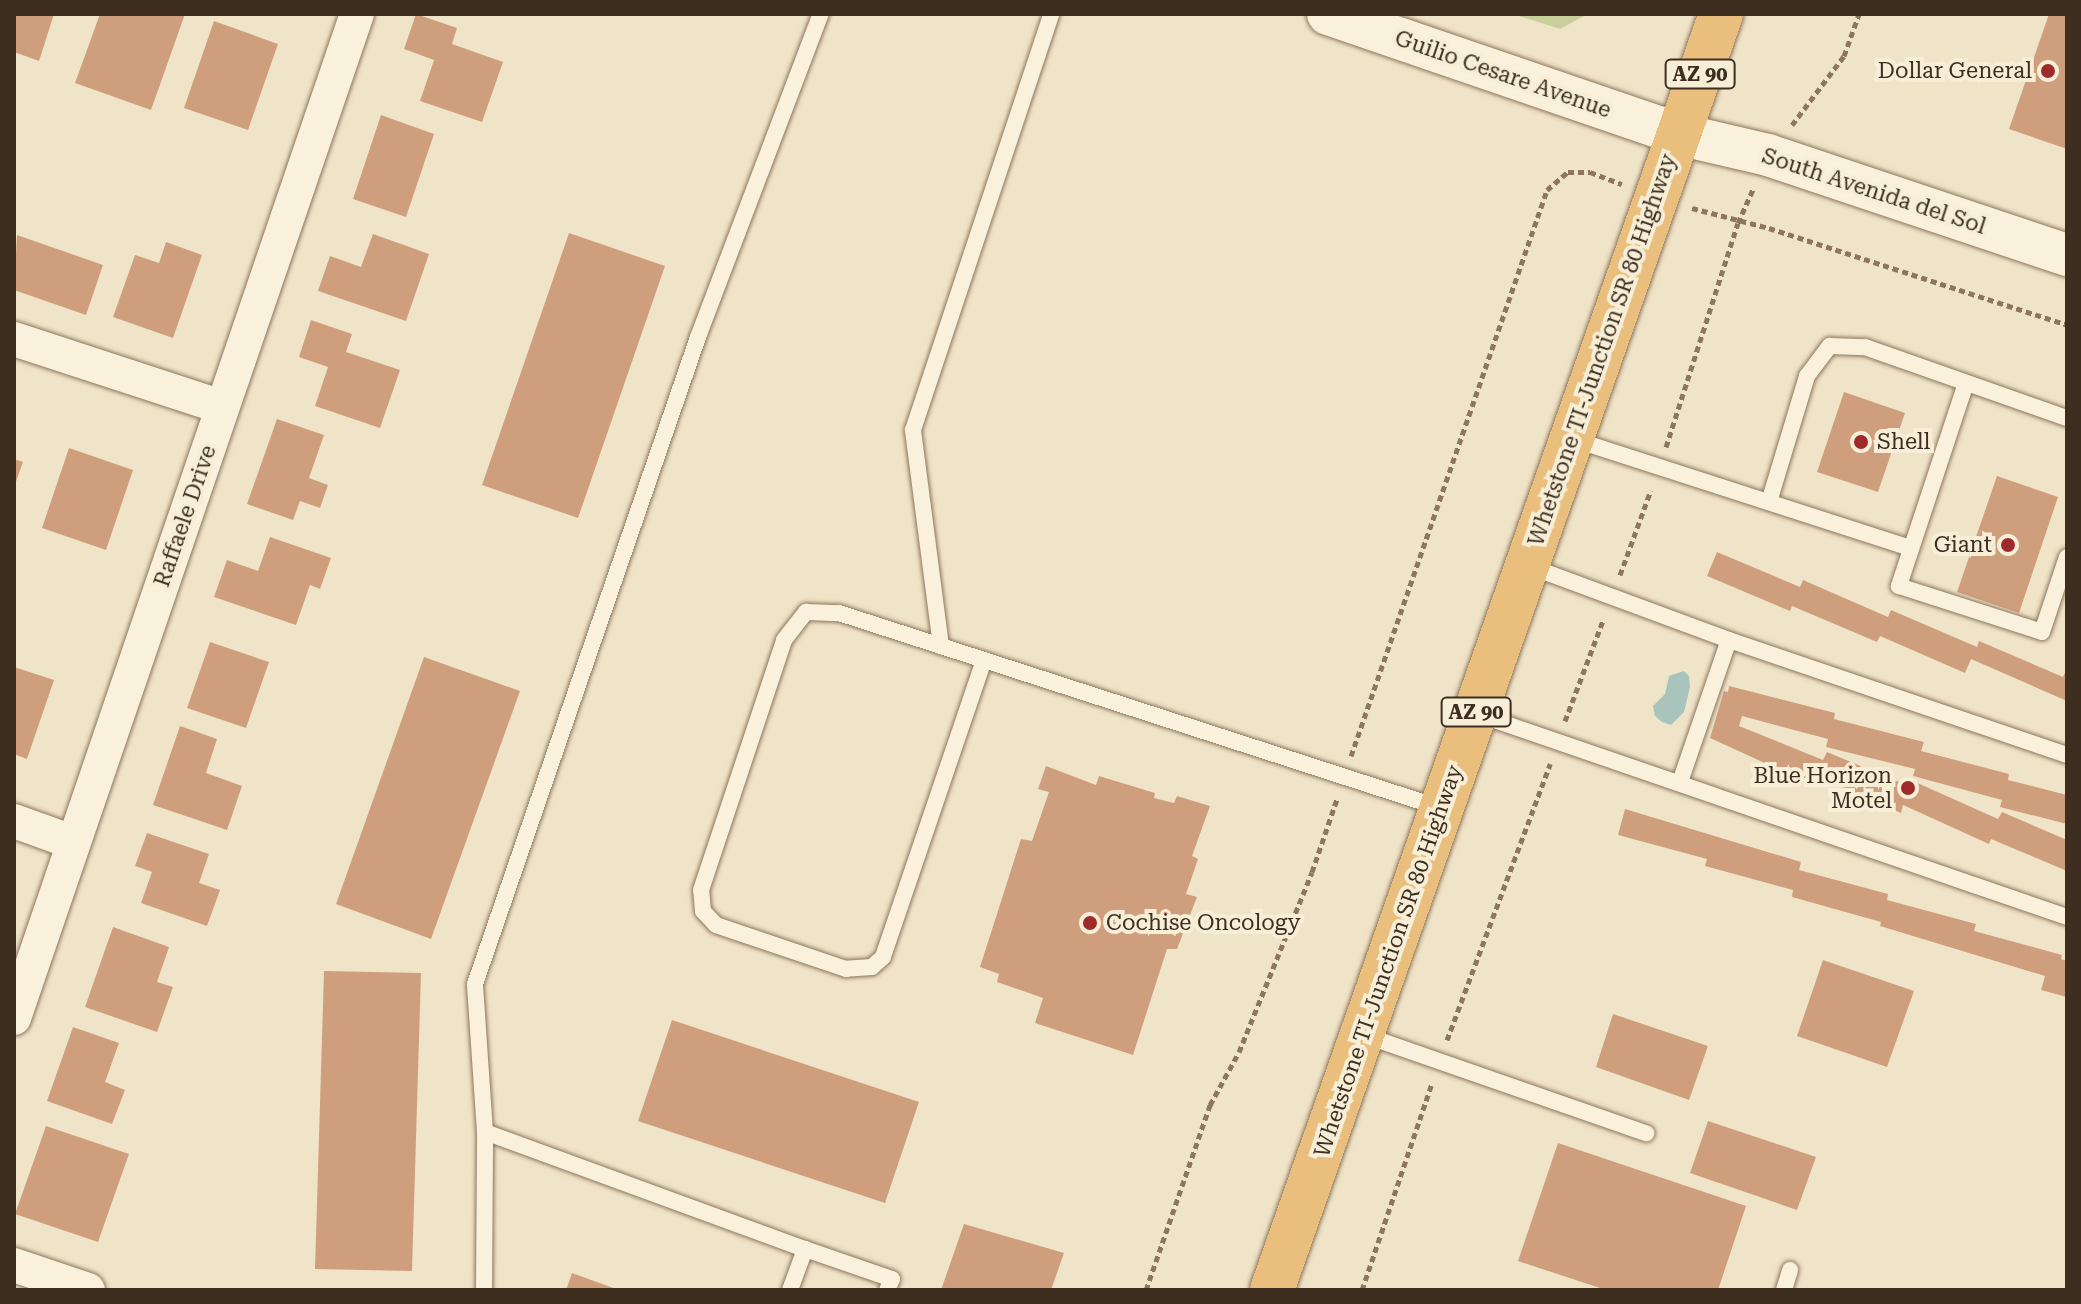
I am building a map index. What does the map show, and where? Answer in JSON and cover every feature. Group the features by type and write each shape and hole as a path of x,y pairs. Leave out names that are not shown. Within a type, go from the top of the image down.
{"highway":[{"name":"AZ 90","path":"1678,134 1721,14"},
{"name":"Whetstone TI-Junction SR 80 Highway","path":"1272,1290 1678,134"}],"street":[{"name":"Raffaele Drive","path":"14,1018 357,14"},
{"name":"Guilio Cesare Avenue","path":"1328,14 1678,134"},
{"name":"South Avenida del Sol","path":"1678,134 1768,155 2067,255"},
{"path":"14,339 222,407"},
{"path":"14,821 72,842"},
{"path":"14,1265 88,1290"}],"lane":[{"path":"484,1290 485,1132 475,984 698,337 821,14"},
{"path":"941,646 913,430 1051,14"},
{"path":"1769,502 1807,376 1830,346 1865,347 2067,418"},
{"path":"1966,383 1899,586 2042,632 2067,557"},
{"path":"1571,439 1911,548"},
{"path":"1527,566 1729,640 2067,755"},
{"path":"984,660 883,957 872,967 846,969 716,925 703,911 701,890 784,640 806,612 839,613 1442,808"},
{"path":"1680,782 1729,640"},
{"path":"1475,713 2067,917"},
{"path":"1362,1034 1646,1133"},
{"path":"485,1132 892,1279 887,1290"},
{"path":"790,1290 805,1249"},
{"path":"1784,1290 1790,1270"}],"path":[{"path":"1768,155 1844,56 1859,14"},
{"path":"1146,1290 1210,1105 1239,1052 1312,872 1547,190 1568,172 1590,172"},
{"path":"1738,223 1769,228 2067,325"}],"green space":[{"path":"1513,14 1588,14 1560,29"}],"water":[{"path":"1684,671 1689,676 1690,687 1684,712 1671,725 1662,722 1655,716 1653,706 1665,694 1669,676"}],"building":[{"path":"14,14 54,14 39,61 14,52"},
{"path":"100,14 185,14 151,110 75,83"},
{"path":"416,14 457,28 452,44 503,62 482,122 420,101 434,60 404,49"},
{"name":"Dollar General","path":"2049,14 2067,14 2067,149 2009,129"},
{"path":"214,21 278,44 248,130 184,108"},
{"path":"381,115 434,134 406,217 353,199"},
{"path":"569,233 665,266 578,518 482,485"},
{"path":"373,234 429,254 406,321 318,291 330,256 361,267"},
{"path":"17,235 103,265 86,315 14,290"},
{"path":"166,242 202,255 173,338 113,317 135,255 159,263"},
{"path":"311,320 352,334 346,352 400,370 380,428 315,406 328,367 299,357"},
{"name":"Shell","path":"1844,392 1905,413 1878,492 1817,472"},
{"path":"277,419 324,435 309,478 328,485 320,508 300,501 293,520 247,504"},
{"path":"69,448 133,470 106,550 42,528"},
{"path":"14,459 23,462 14,487"},
{"name":"Giant","path":"1997,476 2058,497 2019,613 1957,592"},
{"path":"270,537 331,558 320,589 310,585 296,625 214,597 227,560 258,571"},
{"path":"1717,552 1800,587 1803,580 1888,617 1891,610 1977,647 1979,641 2063,677 2067,669 2067,701 1971,659 1965,673 1880,636 1877,642 1792,606 1790,611 1707,576"},
{"path":"210,642 269,662 246,728 187,708"},
{"path":"424,657 520,691 431,939 336,904"},
{"path":"14,667 54,680 27,759 14,754"},
{"path":"1729,686 1835,713 1834,719 1924,742 1921,751 2009,774 2008,780 2067,795 2067,824 2000,807 2002,800 1913,776 1915,769 1826,747 1828,739 1742,716 1739,726 1823,760 1827,752 1911,787 1913,781 1998,819 2002,812 2067,840 2067,871 1991,839 1989,844 1903,805 1901,813 1817,776 1813,785 1710,738 1724,691 1728,692"},
{"path":"180,726 217,739 206,773 242,786 227,830 153,805"},
{"name":"Cochise Oncology","path":"1046,766 1096,785 1099,776 1155,793 1154,798 1174,803 1177,796 1210,806 1192,856 1198,859 1186,894 1197,897 1177,949 1167,949 1133,1055 1035,1023 1043,998 997,982 999,974 980,967 1021,839 1032,841 1049,792 1038,789"},
{"path":"1625,809 1801,862 1799,870 1888,894 1887,900 1976,924 1974,931 2062,955 2061,959 2067,961 2067,997 2041,990 2045,976 1880,926 1881,922 1792,897 1793,890 1705,866 1707,859 1618,835"},
{"path":"147,833 209,854 199,883 220,890 207,926 141,903 152,872 135,866"},
{"path":"113,927 169,947 157,982 173,987 157,1032 85,1007"},
{"path":"1823,960 1914,991 1887,1067 1797,1036"},
{"path":"324,971 421,973 412,1271 315,1269"},
{"path":"1613,1014 1708,1046 1689,1100 1596,1067"},
{"path":"672,1020 919,1102 885,1203 638,1121"},
{"path":"73,1027 119,1043 105,1082 125,1090 112,1124 47,1101"},
{"path":"1708,1121 1816,1157 1797,1210 1690,1173"},
{"path":"46,1126 129,1154 98,1242 15,1214"},
{"path":"1558,1143 1746,1206 1718,1290 1606,1290 1518,1261"},
{"path":"964,1224 1064,1253 1051,1290 941,1290"},
{"path":"572,1273 619,1290 566,1290"}],"place":[{"name":"Dollar General","path":"2048,71"},
{"name":"Shell","path":"1861,442"},
{"name":"Giant","path":"2008,545"},
{"name":"Blue Horizon Motel","path":"1908,788"},
{"name":"Cochise Oncology","path":"1090,923"}]}
